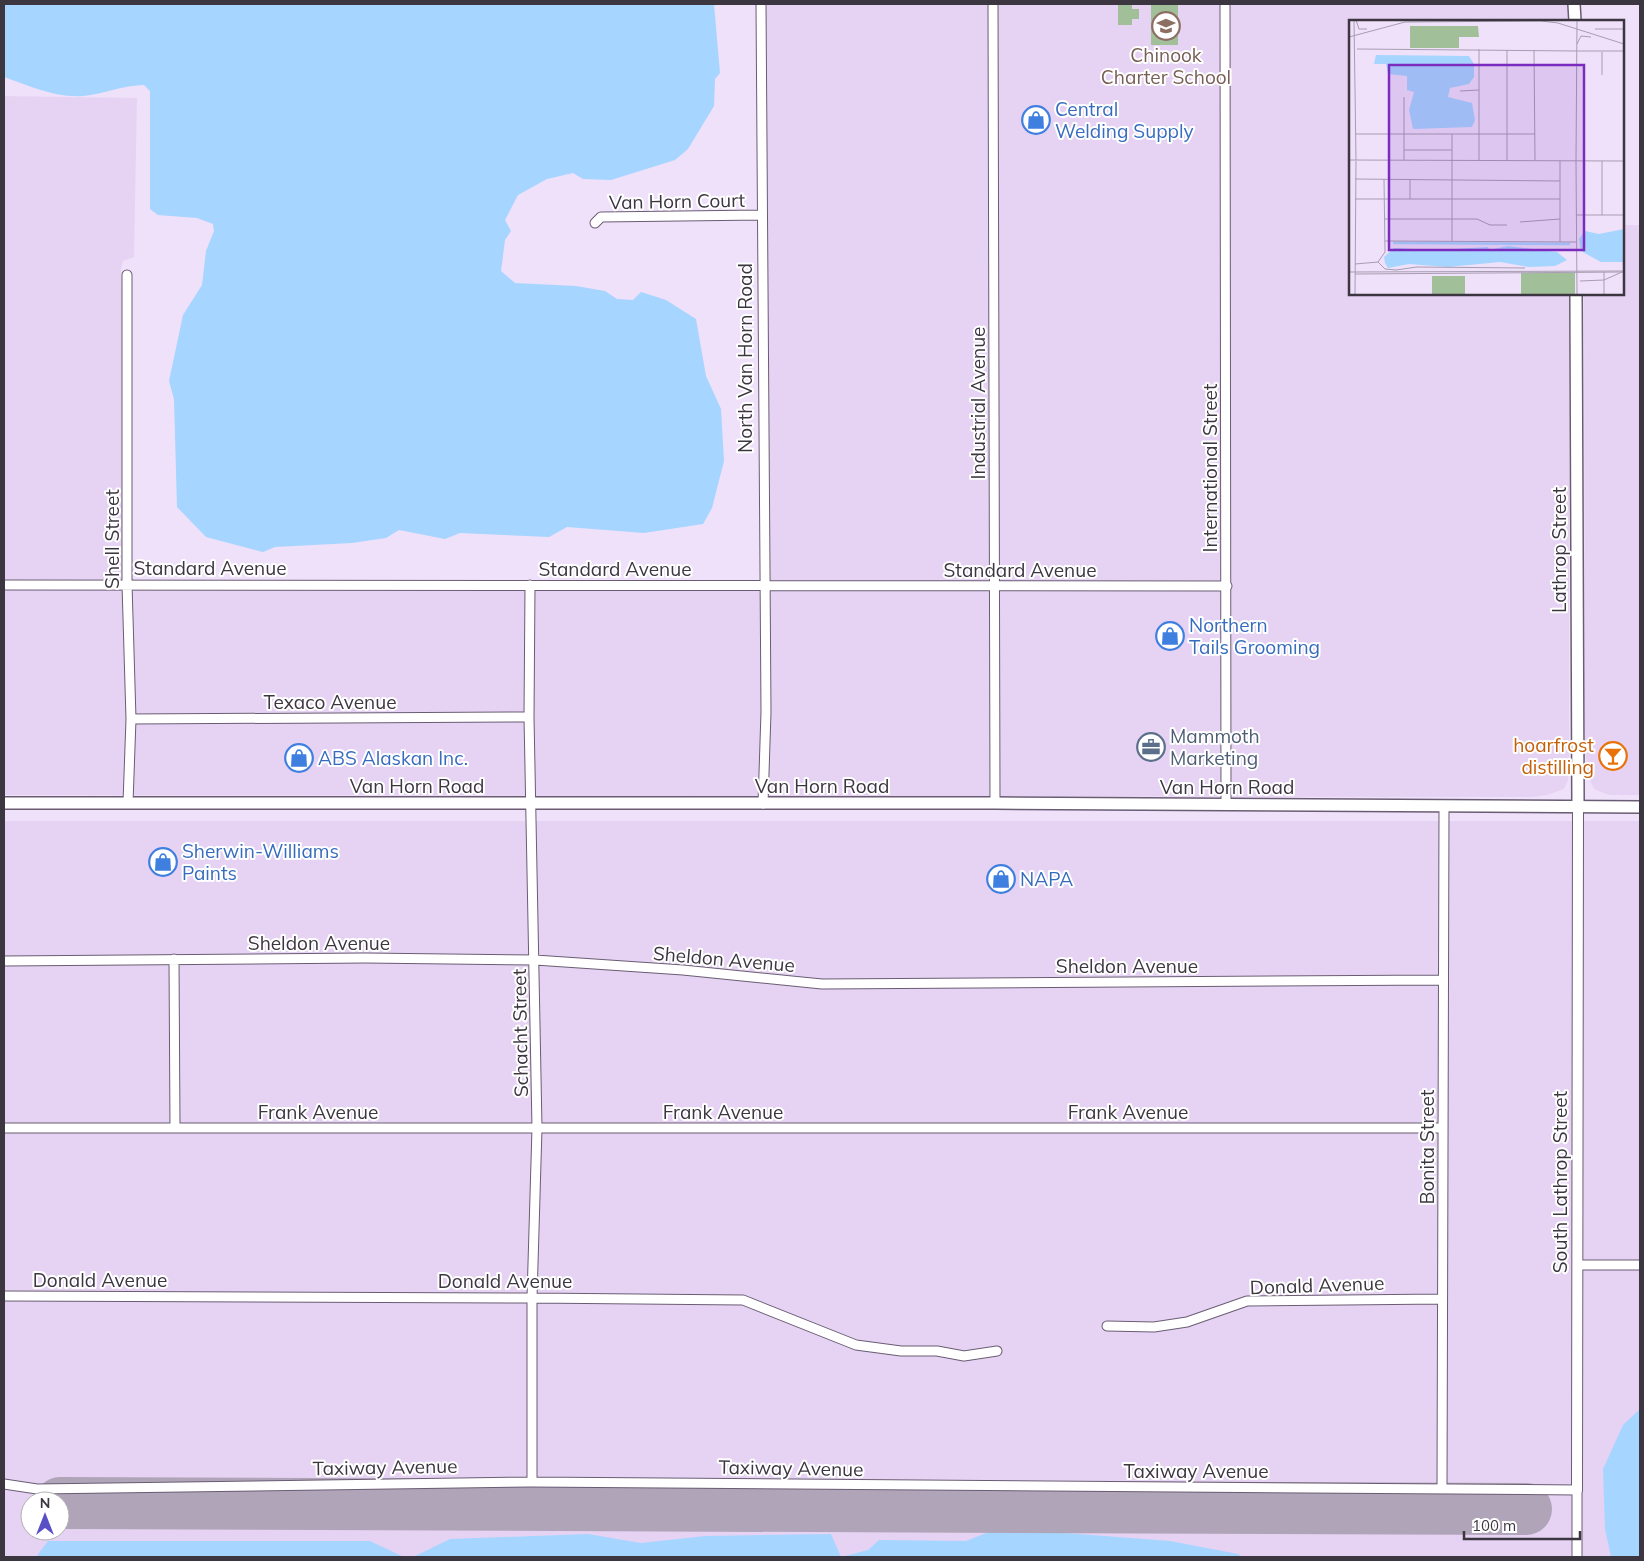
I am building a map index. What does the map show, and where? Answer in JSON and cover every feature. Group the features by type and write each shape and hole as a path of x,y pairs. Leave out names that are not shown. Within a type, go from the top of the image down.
{"main road":[{"path":"1574,4 1574,20"},
{"name":"Lathrop Street","path":"1576,295 1578,807"},
{"name":"Van Horn Road","path":"4,803 995,803 1640,807"}],"street":[{"name":"North Van Horn Road","path":"761,4 763,585 766,712 763,804"},
{"name":"Industrial Avenue","path":"993,4 995,803"},
{"name":"International Street","path":"1225,4 1226,804"},
{"name":"Van Horn Court","path":"595,222 601,217 761,215"},
{"name":"Shell Street","path":"127,275 127,584 131,719 128,803"},
{"name":"Standard Avenue","path":"4,585 1227,586"},
{"name":"Schacht Street","path":"530,585 530,804 535,960 537,1128 532,1298 532,1482"},
{"name":"Texaco Avenue","path":"131,719 529,717"},
{"name":"Bonita Street","path":"1442,1488 1444,807"},
{"name":"South Lathrop Street","path":"1577,1557 1578,807"},
{"name":"Sheldon Avenue","path":"4,961 174,959 535,960 683,970 822,984 1442,980"},
{"path":"174,959 175,1128"},
{"name":"Frank Avenue","path":"4,1128 1443,1128"},
{"path":"1578,1265 1640,1265"},
{"name":"Donald Avenue","path":"4,1296 743,1300 856,1346 901,1350 937,1350 964,1356 997,1351"},
{"name":"Donald Avenue","path":"1107,1326 1154,1327 1187,1322 1247,1301 1442,1299"},
{"name":"Taxiway Avenue","path":"4,1484 37,1489 532,1482 1578,1490"}],"shaded area":[{"path":"766,4 1568,4 1568,20 1349,20 1349,295 1569,295 1568,780 1564,789 1547,795 1533,797 4,795 4,96 137,98 134,257 123,261 121,268 123,317 122,589 768,589"},
{"path":"1624,225 1640,225 1640,795 1609,795 1594,789 1589,778 1585,751 1584,295 1624,295"},
{"path":"4,821 1640,821 1640,1557 4,1557"}],"green space":[{"path":"1118,4 1132,4 1132,9 1139,9 1139,19 1132,19 1132,25 1118,25"},
{"path":"1151,4 1178,4 1178,45 1151,45"}],"water":[{"path":"4,4 714,4 720,73 715,79 714,106 688,149 675,160 611,180 583,179 573,173 547,179 518,195 505,220 511,231 505,240 501,271 515,283 576,286 605,291 617,299 633,300 641,292 666,300 696,319 706,376 721,409 724,461 712,508 703,524 644,533 567,527 549,537 460,533 445,539 399,530 386,538 352,543 275,547 263,552 206,537 177,507 174,399 169,381 183,315 202,285 206,251 214,231 213,224 197,218 158,215 150,209 150,91 144,85 129,86 91,95 73,96 43,91 4,77"},
{"path":"1640,1409 1640,1557 1611,1557 1605,1529 1603,1469 1623,1425"},
{"path":"999,1528 1170,1541 1238,1554 1242,1557 841,1557 868,1550 879,1540 966,1541"},
{"path":"588,1534 641,1543 705,1536 831,1534 841,1557 413,1557 450,1539"},
{"path":"48,1541 370,1541 404,1557 36,1557"}],"runway":[{"path":"70,1503 1526,1509"}],"place":[{"name":"Chinook Charter School","path":"1166,26"},
{"name":"Central Welding Supply","path":"1036,120"},
{"name":"Northern Tails Grooming","path":"1170,636"},
{"name":"Mammoth Marketing","path":"1151,747"},
{"name":"hoarfrost distilling","path":"1613,756"},
{"name":"ABS Alaskan Inc.","path":"299,758"},
{"name":"Sherwin-Williams Paints","path":"163,862"},
{"name":"NAPA","path":"1001,879"}]}
